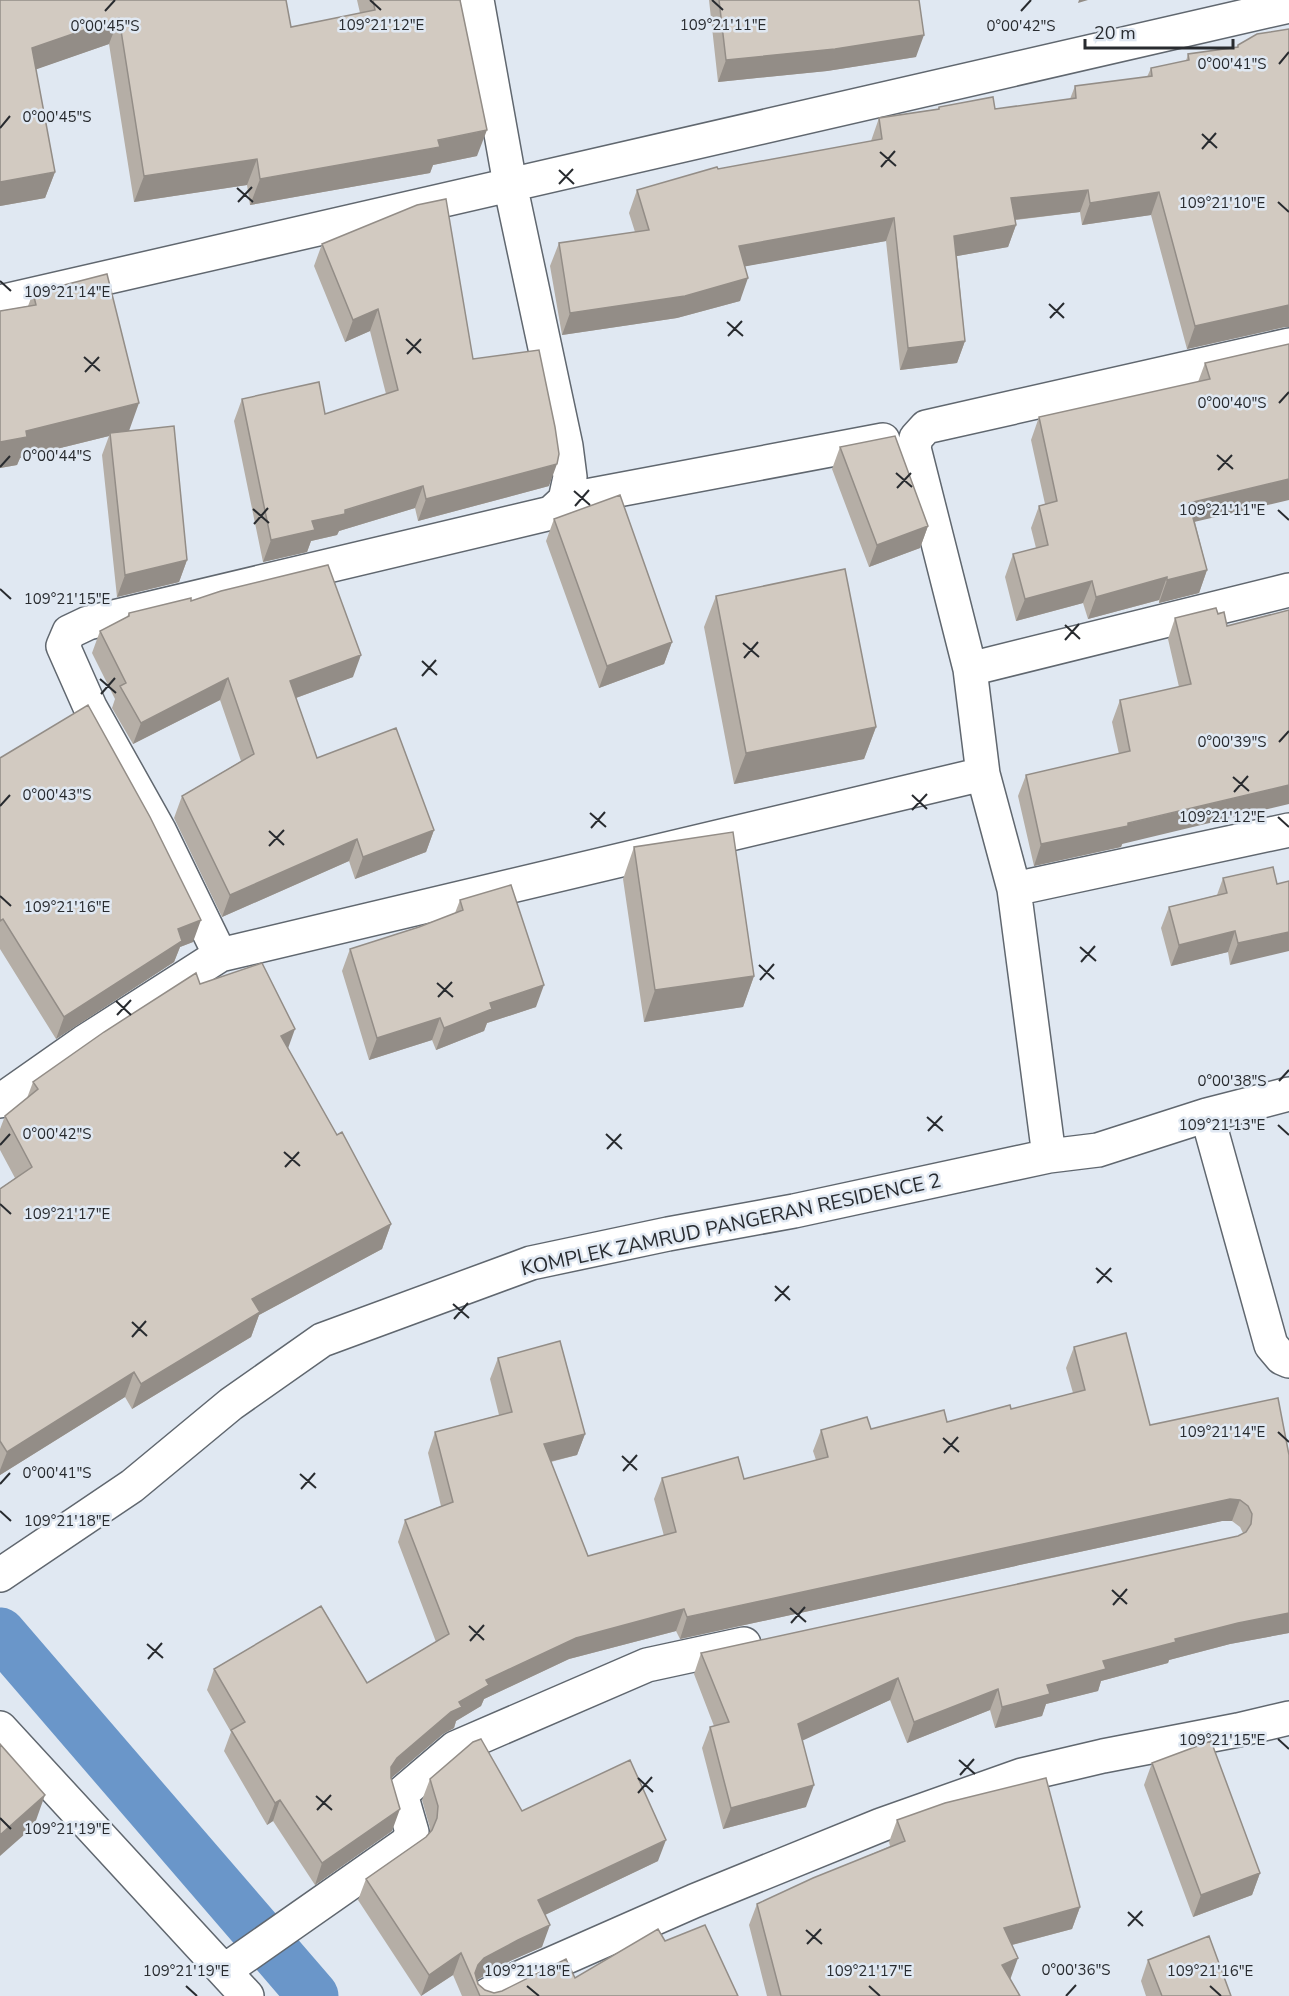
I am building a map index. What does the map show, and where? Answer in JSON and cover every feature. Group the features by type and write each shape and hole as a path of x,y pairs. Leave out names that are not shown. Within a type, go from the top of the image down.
{"street":[{"path":"477,0 510,184 566,446 570,477 565,500"},
{"path":"0,302 1289,6"},
{"path":"1049,1156 1014,889 983,774 970,669 914,448 920,433 926,427 1289,345"},
{"path":"220,955 159,830 90,707 63,646 69,632 88,623 551,513 565,500 920,433"},
{"path":"970,669 1289,590"},
{"path":"0,1101 94,1036 220,955 983,774"},
{"path":"1014,889 1289,830"},
{"name":"KOMPLEK ZAMRUD PANGERAN RESIDENCE 2","path":"0,1575 132,1486 231,1404 322,1340 531,1263 668,1234 794,1211 1049,1156 1098,1150 1206,1114 1289,1094"},
{"path":"1206,1114 1271,1345 1282,1358 1289,1361"},
{"path":"224,1971 407,1844 412,1832 401,1794 455,1748 647,1665 775,1637"},
{"path":"486,1996 519,1978 694,1901 881,1825 1022,1775 1289,1718"},
{"path":"0,1728 247,1996"}],"building":[{"path":"0,0 286,0 291,27 375,10 373,0 460,0 487,130 438,140 440,147 260,179 257,159 144,176 119,18 32,48 55,172 0,182"},
{"path":"719,0 919,0 924,35 835,49 726,60"},
{"path":"1289,29 1289,305 1195,326 1159,192 1090,203 1088,190 1011,198 1016,225 954,236 965,341 908,348 894,218 739,246 748,278 685,296 570,313 559,243 649,230 637,190 717,167 718,169 882,139 879,118 939,109 939,107 993,97 995,109 1076,98 1075,86 1152,76 1151,68 1189,60 1188,54 1238,47 1257,34"},
{"path":"446,199 473,359 539,350 555,427 559,454 557,464 426,499 423,486 345,510 345,514 312,521 315,530 271,540 242,399 319,382 325,414 398,390 378,309 353,320 322,244 417,205"},
{"path":"107,274 139,403 26,431 27,437 0,442 0,311 36,305 33,293"},
{"path":"1289,344 1289,479 1189,503 1207,570 1167,580 1167,577 1096,597 1092,581 1025,599 1013,554 1048,545 1039,506 1057,501 1039,417 1210,379 1205,363"},
{"path":"174,426 187,560 125,575 110,433"},
{"path":"895,436 928,526 877,545 840,447"},
{"path":"620,495 672,642 607,666 554,519"},
{"path":"328,565 361,655 290,681 317,758 396,728 434,830 363,857 357,839 230,895 182,796 254,754 228,678 141,723 120,686 126,683 100,631 129,616 129,613 191,598 191,601 221,591"},
{"path":"845,569 876,727 746,753 716,596"},
{"path":"1216,608 1218,614 1224,612 1227,626 1289,610 1289,785 1128,823 1128,826 1041,844 1026,775 1130,751 1120,700 1191,684 1175,618"},
{"path":"88,705 150,817 201,920 178,929 182,941 64,1017 3,919 0,921 0,758"},
{"path":"733,832 754,976 655,990 634,847"},
{"path":"1273,867 1277,884 1289,881 1289,932 1238,943 1235,931 1179,945 1169,907 1227,893 1223,878"},
{"path":"511,885 544,985 490,1003 492,1009 444,1028 440,1018 377,1038 350,949 463,910 460,900"},
{"path":"262,963 295,1029 281,1036 337,1135 342,1132 391,1224 252,1299 260,1312 141,1384 134,1372 7,1452 0,1441 0,1189 32,1167 5,1116 38,1089 33,1082 104,1032 196,973 200,984"},
{"path":"1126,1333 1150,1425 1278,1398 1289,1455 1289,1613 1175,1639 1176,1642 1103,1661 1106,1669 1047,1685 1050,1694 1002,1707 998,1689 914,1722 898,1678 798,1724 814,1785 731,1808 710,1727 729,1722 701,1653 1238,1536 1246,1532 1251,1524 1252,1514 1248,1506 1240,1500 1230,1499 687,1617 684,1609 576,1638 486,1680 489,1685 459,1702 462,1707 451,1712 397,1758 391,1767 391,1778 400,1809 322,1863 280,1800 275,1803 231,1730 245,1722 214,1669 321,1606 367,1683 449,1634 405,1520 453,1502 435,1432 512,1412 498,1358 560,1341 585,1434 544,1444 588,1556 676,1532 662,1478 738,1457 744,1479 828,1457 821,1430 867,1417 871,1429 944,1410 947,1422 1010,1405 1011,1409 1085,1390 1074,1347"},
{"path":"481,1739 522,1811 630,1760 666,1840 538,1900 550,1925 484,1958 475,1973 478,1984 494,1993 502,1991 566,1959 575,1978 658,1929 665,1941 705,1925 738,1996 480,1996 461,1953 429,1975 366,1879 426,1837 432,1830 437,1818 438,1806 430,1779 473,1742"},
{"path":"1211,1741 1260,1873 1201,1895 1152,1763"},
{"path":"0,1744 45,1795 0,1835"},
{"path":"1046,1778 1080,1907 1004,1928 1018,1958 1002,1965 1020,1996 781,1996 757,1904 813,1878 905,1841 897,1820 945,1803"},
{"path":"1209,1936 1231,1996 1162,1996 1148,1960"}],"waterway":[{"path":"0,1633 313,1996"}]}
